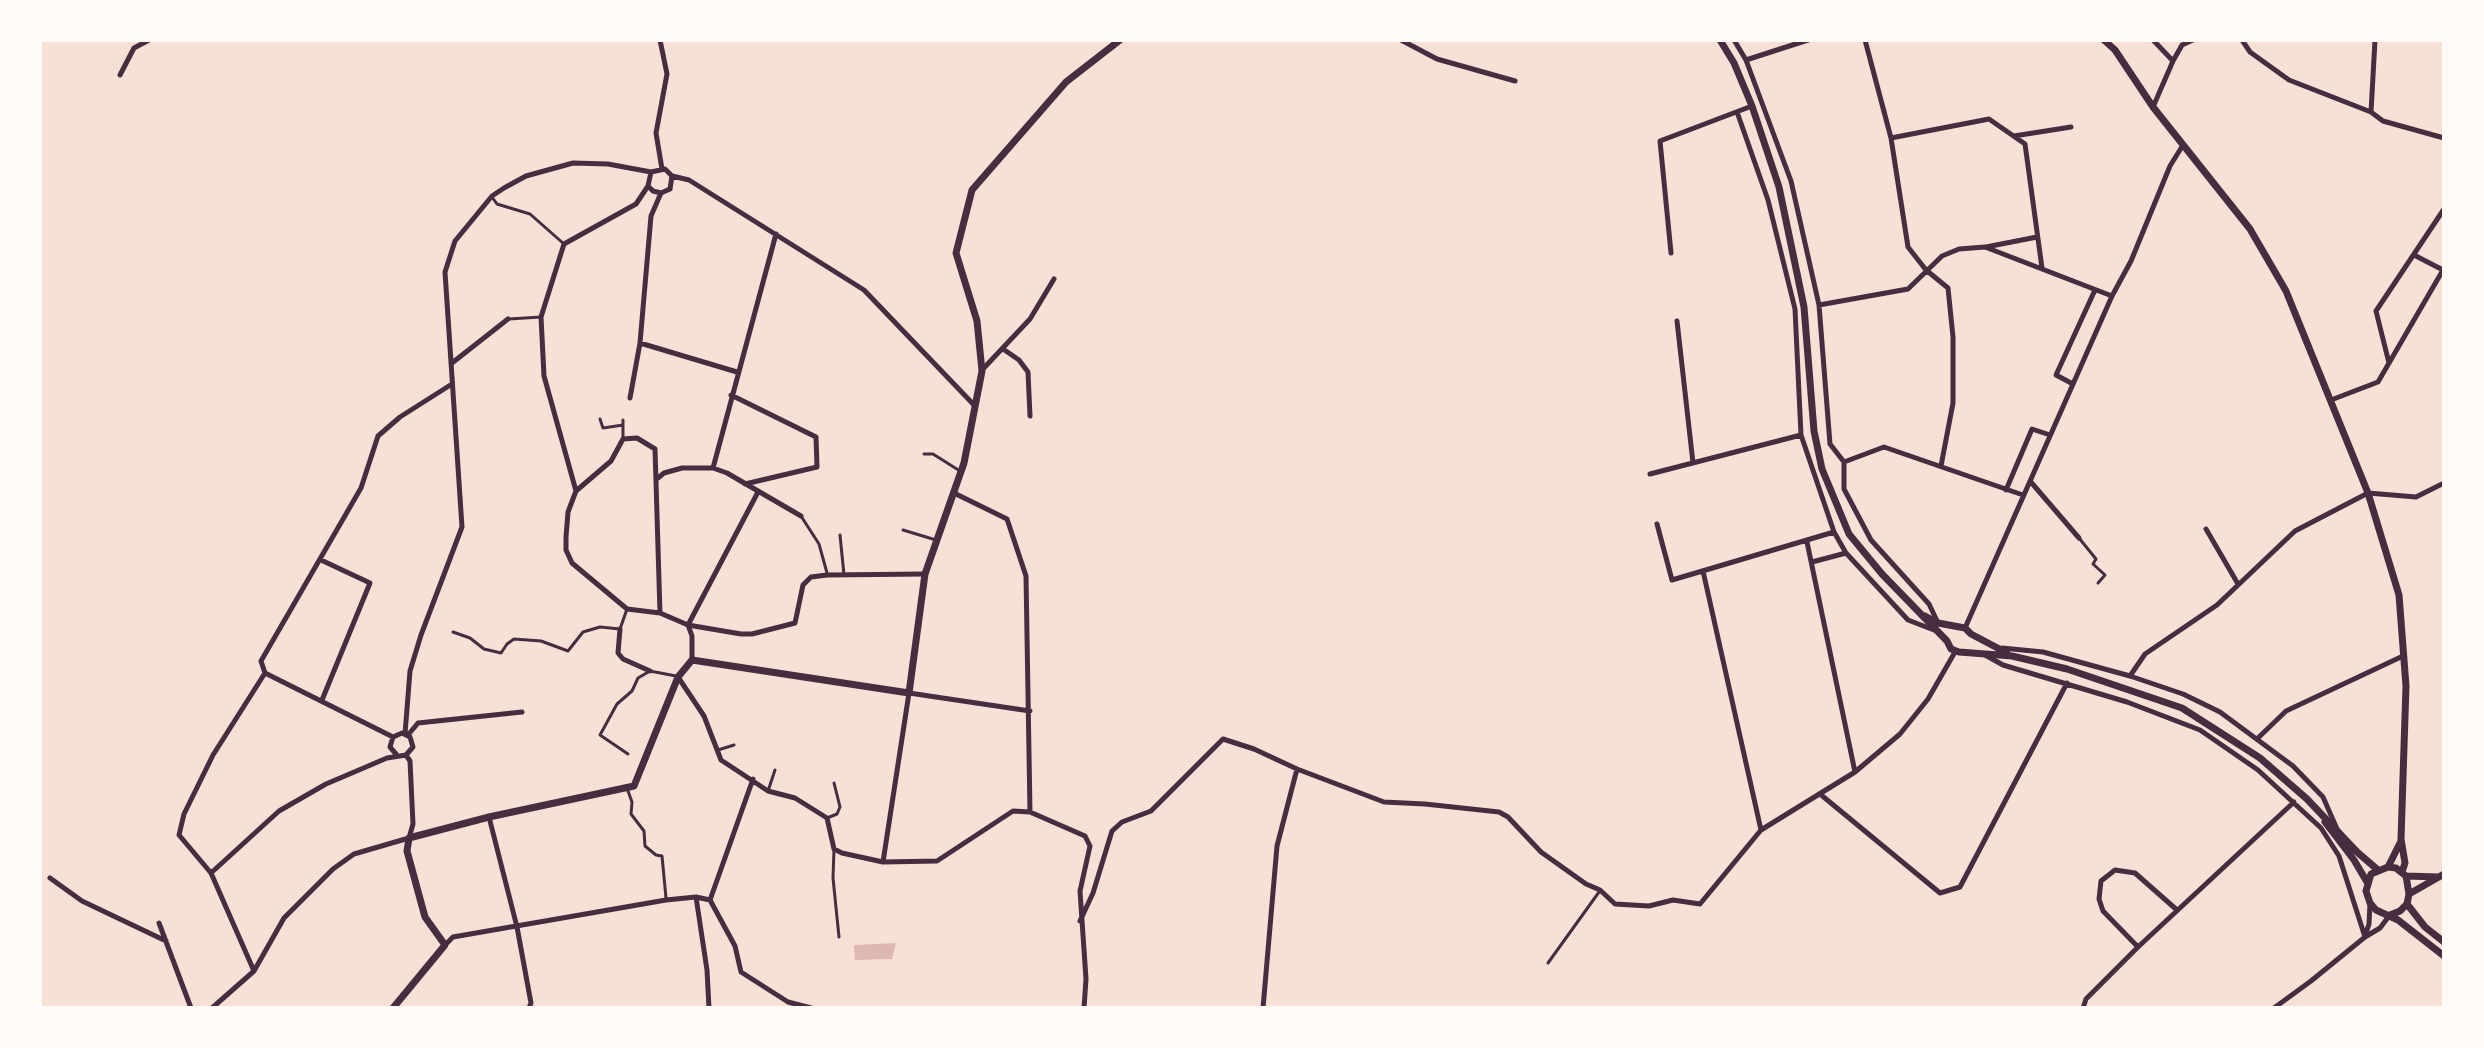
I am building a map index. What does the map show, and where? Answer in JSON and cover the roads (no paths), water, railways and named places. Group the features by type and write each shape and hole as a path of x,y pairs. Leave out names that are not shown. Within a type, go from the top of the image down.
{"main road":[{"path":"393,1008 445,945 425,917 407,851 409,838 489,817 634,786 678,677 692,660 909,693 925,574 961,472 982,371 977,321 956,253 972,190 1066,82 1120,40"},
{"path":"1720,40 1734,63 1752,106 1779,187 1804,307 1814,431 1822,469 1849,534 1882,574 1959,652 2012,656 2067,669 2182,708 2260,758 2307,799 2378,870"},
{"path":"2104,40 2115,50 2153,107 2250,229 2286,291 2368,493 2399,595 2406,686 2401,839 2409,894 2407,904 2390,915"},
{"path":"1936,626 1968,631 2012,656"},
{"path":"1947,641 1948,633 1954,628"},
{"path":"1959,652 1972,643 1968,631"},
{"path":"2307,799 2367,882"},
{"path":"2388,867 2401,839"},
{"path":"2442,875 2425,878 2388,867 2371,874 2367,882 2367,897 2376,910 2390,915 2444,956"},
{"path":"2409,894 2442,875"},
{"path":"2407,904 2425,927 2444,942"}],"street":[{"path":"120,75 134,48 149,40"},
{"path":"660,40 667,74 656,133 662,169"},
{"path":"1401,40 1437,59 1515,81"},
{"path":"1734,40 1746,60 1791,181 1819,305 1830,444 1844,462 1844,489 1871,540 1929,604 1936,626 1908,620 1846,553 1834,532 1801,435 1795,309 1768,200 1737,112"},
{"path":"1746,60 1808,40"},
{"path":"1865,40 1891,138 1908,247 1926,270 1948,288 1953,337 1953,403 1941,466"},
{"path":"2153,40 2173,61"},
{"path":"2153,107 2182,45 2193,40"},
{"path":"2242,40 2250,52 2289,80 2371,112 2383,121 2444,138"},
{"path":"2371,112 2375,40"},
{"path":"1671,253 1660,141 1752,106"},
{"path":"1891,138 1989,119 2025,144 2043,269"},
{"path":"2014,136 2071,127"},
{"path":"1968,631 2023,495 2112,296 2131,261 2170,166 2183,145"},
{"path":"211,873 279,811 326,784 397,755 406,755 413,747 412,740 406,734 410,671 462,527 445,272 455,241 492,196 526,176 573,163 608,164 651,172 665,169 672,176 689,180 864,290 975,407"},
{"path":"576,491 544,376 541,317 564,244 636,204 648,186 651,172"},
{"path":"648,186 661,193 670,189 672,176"},
{"path":"630,398 640,343 651,216 661,193"},
{"path":"2389,364 2376,311 2444,209"},
{"path":"713,468 776,234"},
{"path":"1819,305 1908,289 1951,251 2037,237"},
{"path":"1985,247 2112,296"},
{"path":"2331,400 2378,382 2443,271 2414,255"},
{"path":"982,371 1030,319 1054,279"},
{"path":"2073,384 2056,375 2095,290"},
{"path":"452,364 508,319"},
{"path":"1677,321 1693,463"},
{"path":"640,343 737,372"},
{"path":"1003,349 1019,360 1028,372 1030,416"},
{"path":"453,384 400,417 378,436 361,488 261,661 265,673 393,737 406,734 418,723 522,712"},
{"path":"731,395 816,437 817,467 745,484"},
{"path":"2006,490 2032,429 2050,435"},
{"path":"1650,474 1801,435"},
{"path":"660,613 655,449 637,438 623,439 611,461 576,491 568,512 566,550 580,572 627,609 660,613 688,625 752,634 795,623 803,585 811,577 925,574"},
{"path":"1844,462 1884,447 2023,495"},
{"path":"658,478 682,468 713,468 801,516"},
{"path":"2030,481 2079,538"},
{"path":"2130,676 2145,654 2217,605 2295,531 2368,493 2416,497 2444,483"},
{"path":"692,660 692,636 688,625 758,492"},
{"path":"954,493 1007,519 1026,576 1030,812"},
{"path":"1657,524 1672,580 1834,532"},
{"path":"2206,529 2238,584"},
{"path":"1807,542 1855,772"},
{"path":"1812,562 1846,553"},
{"path":"321,560 370,583 322,700"},
{"path":"1703,571 1761,830"},
{"path":"620,629 618,653 623,659 650,671"},
{"path":"1997,648 2043,652 2130,676 2220,712 2293,766 2323,797 2337,829"},
{"path":"1080,921 1093,893 1112,831 1122,822 1151,811 1223,739 1384,802 1499,812 1508,817 1541,852 1600,890 1615,904 1649,906 1673,900 1700,904 1761,830 1855,772 1900,734 1959,652"},
{"path":"1983,654 2003,665 2127,702 2200,730 2258,770 2342,844"},
{"path":"2258,738 2286,711 2403,656"},
{"path":"254,971 211,873 179,835 184,814 213,755 265,673"},
{"path":"678,677 704,716 721,760 768,791 795,798 827,818 834,849 883,862 937,861 1013,811 1030,812 1085,836 1090,846 1080,891 1086,979 1084,1008"},
{"path":"1820,794 1940,893 1960,887 2067,683"},
{"path":"883,862 909,693 1030,711"},
{"path":"393,737 390,747 397,755"},
{"path":"212,1008 254,971 284,918 333,869 354,854 409,838 413,824 410,761 406,755"},
{"path":"1263,1008 1277,846 1297,769"},
{"path":"753,779 710,900 735,946 741,972 788,1002 811,1008"},
{"path":"2083,1008 2086,999 2138,947 2294,802"},
{"path":"489,817 517,927 531,1003 529,1008"},
{"path":"2321,828 2339,856 2365,937"},
{"path":"2138,947 2103,911 2099,899 2101,881 2115,870 2135,873 2177,910"},
{"path":"50,878 82,901 166,941"},
{"path":"445,945 453,937 666,900 696,897 710,900"},
{"path":"696,897 707,970 709,1008"},
{"path":"2365,937 2370,903"},
{"path":"2274,1008 2380,928 2390,915"},
{"path":"159,923 191,1008"}],"lane":[{"path":"492,196 497,204 530,214 564,244"},
{"path":"508,319 541,317"},
{"path":"600,419 603,428 623,422 623,439"},
{"path":"924,454 933,454 961,472"},
{"path":"801,516 819,544 827,575"},
{"path":"903,530 936,540"},
{"path":"840,535 844,575"},
{"path":"2079,538 2096,559 2093,564 2105,575 2098,583"},
{"path":"453,632 470,638 484,649 501,653 514,639 541,641 568,651 583,632 600,627 620,629 627,609"},
{"path":"628,754 600,735 617,704 632,691 638,678 650,671 678,677"},
{"path":"716,750 734,745"},
{"path":"768,791 775,770"},
{"path":"827,818 837,814 840,807 834,783"},
{"path":"627,787 632,802 631,814 644,831 645,846 662,856 666,900"},
{"path":"834,849 833,878 839,937"},
{"path":"1548,963 1600,890"}]}
